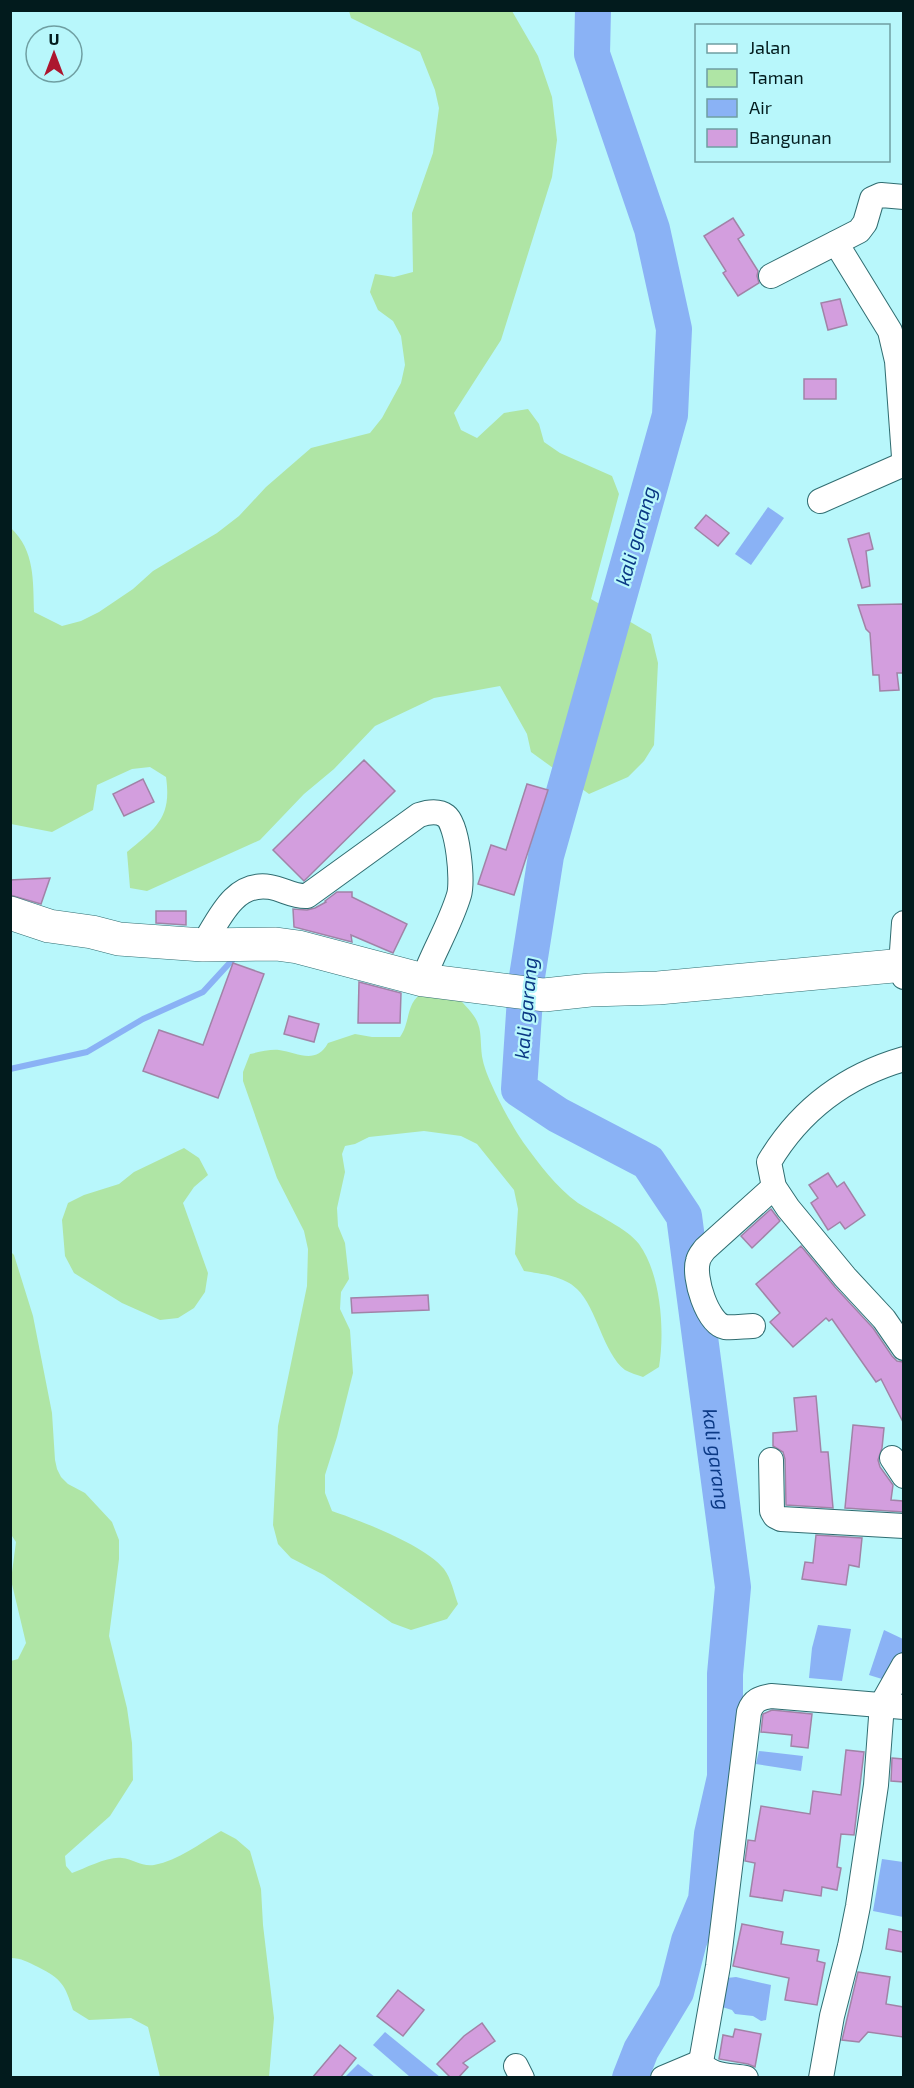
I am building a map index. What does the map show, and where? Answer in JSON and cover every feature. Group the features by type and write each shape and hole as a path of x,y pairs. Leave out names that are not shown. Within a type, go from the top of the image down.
{"street":[{"path":"771,276 859,231 865,223 872,199 877,195 903,197"},
{"path":"836,243 890,331 897,361 903,457"},
{"path":"820,501 903,464"},
{"path":"230,945 229,905 246,889 254,886 271,887 299,896 307,896 419,815 438,812 444,814 452,824 461,882 456,902 425,974"},
{"path":"10,913 49,926 92,932 119,939 230,945 276,944 298,947 472,986 544,995 903,969 903,923"},
{"path":"903,1059 855,1078 829,1095 794,1125 769,1162 774,1187 806,1231 884,1319 903,1348"},
{"path":"753,1326 724,1327 715,1321 704,1300 697,1267 698,1260 705,1249 774,1187"},
{"path":"771,1460 772,1511 781,1519 903,1526"},
{"path":"821,2078 832,2016 858,1906 876,1785 903,1665"},
{"path":"746,2078 713,2073 705,2069 701,2062 718,1966 749,1712 752,1704 759,1698 771,1695 794,1699 893,1705"},
{"path":"663,2078 701,2062"}],"green space":[{"path":"349,11 512,11 538,56 552,97 557,140 552,177 501,340 454,413 461,430 477,438 504,413 528,409 539,424 544,442 560,453 612,476 619,494 591,599 651,634 658,663 654,745 644,761 628,777 589,794 531,752 527,734 500,686 434,698 375,726 260,840 147,891 130,888 127,852 154,829 167,803 166,777 150,767 132,769 97,785 93,810 52,832 11,824 11,528 25,546 29,556 33,577 34,612 62,626 81,621 133,589 153,571 217,533 239,516 266,487 311,448 370,433 382,418 401,383 405,365 401,336 393,321 378,310 370,292 375,274 394,277 413,272 412,213 433,153 439,108 435,90 420,52 351,18"},
{"path":"424,992 456,995 474,1017 479,1028 485,1069 494,1090 518,1134 548,1175 578,1203 619,1227 639,1244 646,1256 657,1287 662,1337 659,1367 643,1377 627,1371 611,1353 590,1307 577,1289 559,1278 524,1271 515,1254 518,1209 514,1190 477,1144 461,1136 424,1131 369,1137 345,1146 342,1154 345,1172 337,1208 338,1226 345,1243 349,1279 341,1292 340,1309 350,1330 353,1373 325,1475 325,1493 332,1511 375,1527 408,1543 423,1551 444,1569 458,1604 447,1619 411,1630 392,1623 324,1575 291,1558 278,1544 273,1525 278,1426 307,1286 308,1249 304,1231 277,1178 243,1081 243,1072 250,1054 254,1053 276,1050 312,1056 323,1050 328,1043 355,1034 372,1037 400,1037 414,1001"},
{"path":"184,1148 199,1158 208,1175 194,1187 183,1203 208,1273 205,1292 194,1308 178,1318 160,1320 122,1303 74,1273 65,1256 62,1220 68,1203 84,1195 119,1184 134,1172"},
{"path":"10,1251 14,1255 33,1316 52,1413 57,1469 68,1484 85,1493 112,1522 119,1540 119,1559 109,1636 127,1708 132,1743 133,1780 110,1816 65,1856 66,1866 72,1873 116,1858 145,1865 163,1863 221,1831 236,1839 250,1851 261,1889 274,2018 269,2077 160,2077 148,2027 131,2018 89,2020 73,2010 68,1994 58,1979 28,1962 11,1958 11,1661 18,1659 26,1643 11,1580 16,1542 10,1533"}],"water":[{"path":"768,507 784,518 751,565 735,554"},
{"path":"818,1625 851,1629 842,1681 809,1678 812,1648"},
{"path":"884,1630 903,1639 903,1652 882,1679 869,1675"},
{"path":"759,1751 803,1756 801,1771 756,1764"},
{"path":"882,1859 903,1862 903,1917 873,1911"},
{"path":"736,1977 771,1985 766,2020 761,2021 753,2016 735,2014 732,2010 722,2007 727,1978"},
{"path":"385,2032 440,2077 410,2077 373,2045"},
{"path":"358,2064 375,2077 345,2077"}],"building":[{"path":"733,218 744,235 738,239 758,271 759,283 738,296 723,273 726,271 704,236"},
{"path":"840,299 847,325 828,330 821,303"},
{"path":"804,379 836,379 836,399 804,399"},
{"path":"706,515 729,533 718,546 695,528"},
{"path":"869,533 873,549 866,551 870,586 862,588 848,539"},
{"path":"903,604 903,673 897,673 899,690 880,691 879,675 873,675 870,633 866,629 858,605"},
{"path":"364,760 395,791 304,881 273,850"},
{"path":"143,779 154,802 124,816 113,794"},
{"path":"527,784 548,790 514,895 478,884 491,845 506,850"},
{"path":"50,878 41,904 10,895 10,880"},
{"path":"337,892 352,892 352,897 407,924 393,953 351,935 352,942 294,927 293,909 315,908"},
{"path":"156,911 186,911 186,925 156,923"},
{"path":"233,963 264,974 218,1098 143,1071 159,1030 203,1045"},
{"path":"359,982 401,993 400,1023 358,1023"},
{"path":"289,1016 319,1024 314,1042 284,1034"},
{"path":"828,1173 837,1187 844,1182 865,1215 845,1229 840,1222 828,1230 811,1203 818,1198 809,1185"},
{"path":"771,1209 780,1221 752,1248 741,1236"},
{"path":"801,1246 873,1328 892,1356 897,1361 903,1362 903,1422 881,1379 876,1382 832,1319 829,1321 826,1318 793,1347 770,1322 780,1313 756,1284"},
{"path":"428,1295 429,1310 352,1313 351,1298"},
{"path":"816,1396 821,1452 828,1452 833,1508 786,1505 785,1459 783,1452 773,1446 773,1433 797,1431 794,1398"},
{"path":"853,1425 884,1428 878,1460 880,1467 893,1485 891,1500 903,1501 903,1512 845,1508"},
{"path":"816,1535 862,1538 859,1567 849,1565 846,1585 802,1579 805,1562 813,1563"},
{"path":"772,1710 812,1714 808,1748 791,1746 792,1735 761,1732 763,1714"},
{"path":"846,1750 864,1752 854,1835 841,1834 837,1867 841,1868 837,1890 822,1887 821,1896 784,1890 782,1901 750,1896 755,1863 745,1861 748,1840 755,1841 761,1806 810,1814 813,1791 841,1795"},
{"path":"892,1758 903,1759 903,1782 891,1781"},
{"path":"742,1924 783,1932 781,1944 819,1950 817,1961 825,1963 817,2005 785,2000 789,1978 733,1966"},
{"path":"889,1929 903,1932 903,1952 886,1949"},
{"path":"858,1972 890,1977 886,2004 903,2007 903,2037 868,2032 859,2042 842,2040"},
{"path":"398,1990 424,2010 403,2036 377,2016"},
{"path":"482,2023 495,2041 463,2063 468,2067 458,2078 451,2078 437,2064 464,2036"},
{"path":"735,2029 761,2034 755,2067 719,2059 723,2035 733,2037"},
{"path":"340,2045 356,2058 340,2078 312,2078"}],"waterway":[{"name":"kali garang","path":"593,10 592,54 652,229 674,329 670,415 546,856 526,983 519,1089 558,1115 648,1162 684,1216 733,1587 725,1674 725,1777 712,1834 706,1900 689,1941 676,1992 641,2050 630,2078"},
{"path":"10,1069 87,1052 143,1019 203,992 236,956"}]}
